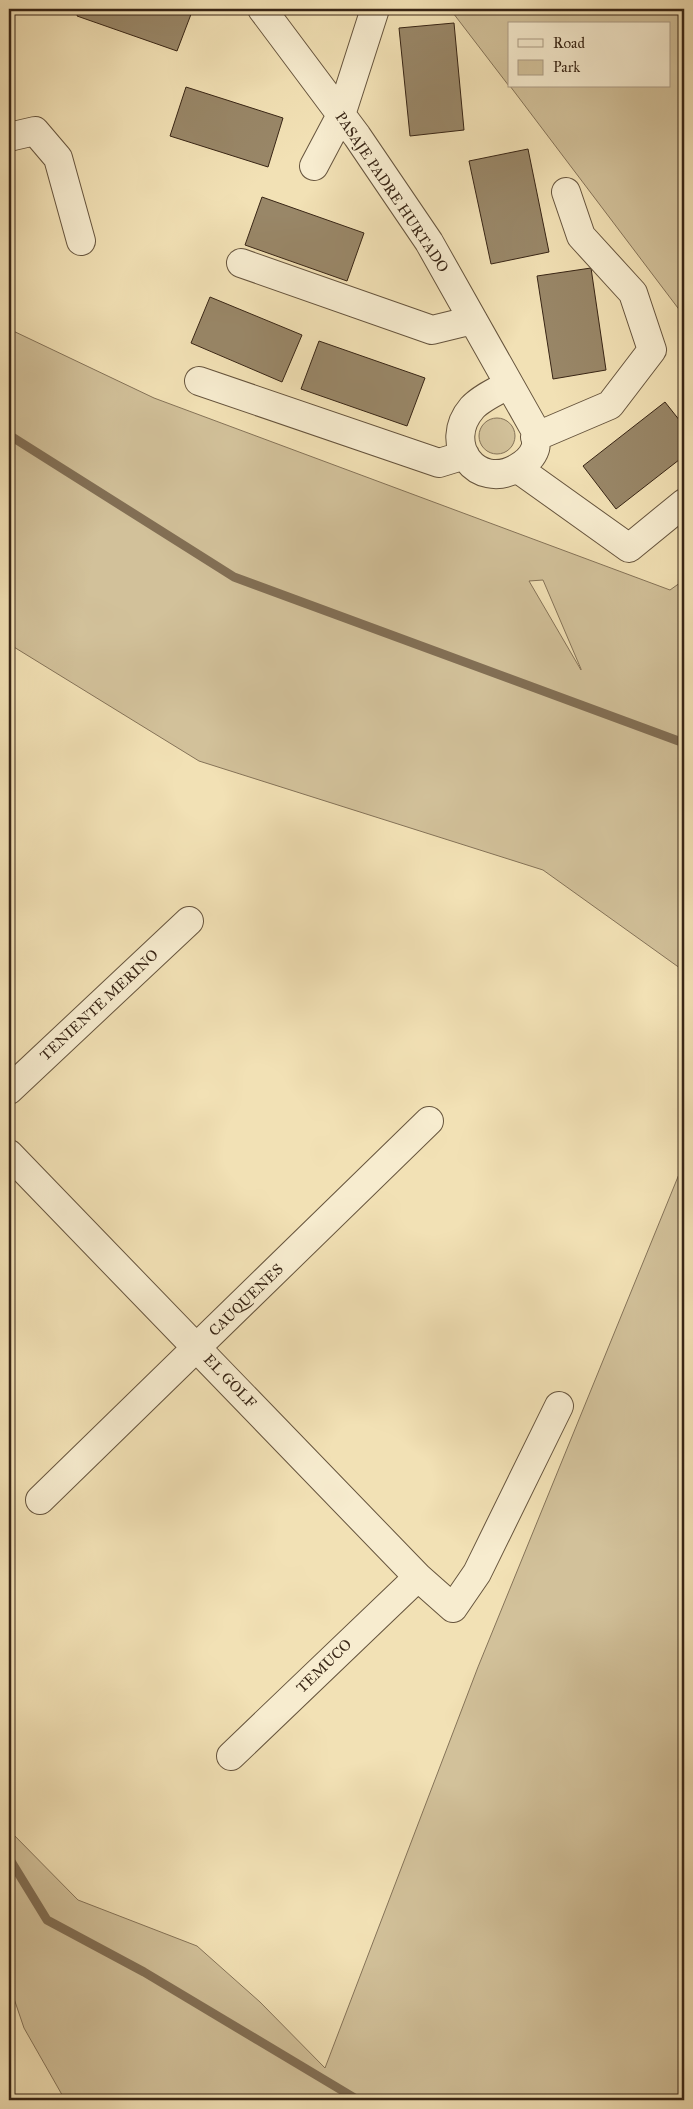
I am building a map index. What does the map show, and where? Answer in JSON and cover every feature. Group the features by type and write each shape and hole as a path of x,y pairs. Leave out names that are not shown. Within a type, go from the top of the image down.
{"street":[{"name":"PASAJE PADRE HURTADO","path":"262,9 341,115 429,242 535,430 535,437"},
{"path":"314,166 341,115 375,9"},
{"path":"9,137 35,131 58,158 81,241"},
{"path":"508,385 472,408 460,434 460,446 465,455 471,465 481,471 505,475 526,463 536,448 535,437 610,405 652,350 633,293 581,236 566,192"},
{"path":"242,263 432,330 473,320"},
{"path":"199,381 439,463 465,455"},
{"path":"517,468 629,548 684,503"},
{"name":"TENIENTE MERINO","path":"9,1090 190,921"},
{"name":"CAUQUENES","path":"40,1500 429,1121"},
{"name":"EL GOLF","path":"9,1154 418,1577 453,1608 477,1573 559,1406"},
{"name":"TEMUCO","path":"230,1756 418,1577"}],"green space":[{"path":"450,9 684,9 684,316 512,88 670,88 670,22 508,22 508,85"},
{"path":"9,329 154,398 670,590 684,580 684,971 543,870 199,761 9,644","holes":["543,580 581,670 529,581"]},
{"path":"497,418 504,419 510,423 514,429 514,443 510,449 504,453 497,454 490,453 484,449 480,443 479,436 480,429 484,423 490,419"},
{"path":"684,1162 684,2100 65,2100 24,2028 9,1984 9,1830 78,1900 197,1946 260,2002 325,2068 478,1667"}],"building":[{"path":"79,9 193,9 177,51 77,16"},
{"path":"454,23 464,130 410,136 399,28"},
{"path":"186,87 283,118 268,167 170,136"},
{"path":"528,149 549,252 491,264 469,161"},
{"path":"262,197 364,233 347,281 245,245"},
{"path":"591,268 606,370 553,379 537,276"},
{"path":"210,297 302,335 282,382 191,343"},
{"path":"319,341 425,378 407,426 301,389"},
{"path":"665,402 684,426 684,456 616,509 583,466"}],"waterway":[{"path":"9,435 234,577 684,743"},
{"path":"9,1858 47,1920 144,1972 358,2100"}]}
